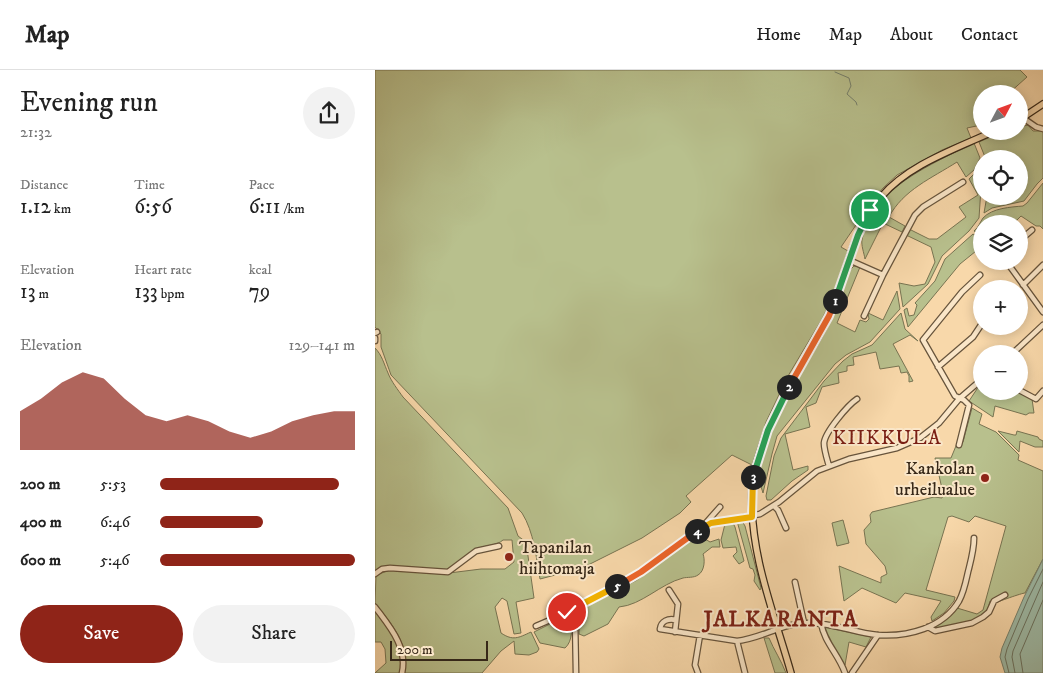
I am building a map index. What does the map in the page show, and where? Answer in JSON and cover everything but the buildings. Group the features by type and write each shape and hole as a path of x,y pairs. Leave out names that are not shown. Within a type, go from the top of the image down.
{"main road":[{"path":"1028,114 1043,104"},
{"path":"791,673 757,555 752,517 753,477 768,430 785,393 829,316 863,223 870,210 896,182 938,157 975,140"}],"street":[{"path":"1028,123 1043,129"},
{"path":"864,316 883,275 915,215 923,207 963,182"},
{"path":"1028,233 1032,230"},
{"path":"849,260 883,275"},
{"path":"1028,280 1043,265"},
{"path":"959,445 969,406 967,402 957,398 923,340 963,292 980,275"},
{"path":"1028,292 1043,312"},
{"path":"1022,345 1043,326"},
{"path":"939,367 974,335"},
{"path":"536,626 573,609 641,572 702,527 711,523 752,517 765,512 811,476 829,466 849,459 897,448 920,438 939,423 957,398 973,386"},
{"path":"1028,395 1036,399 1043,391"},
{"path":"829,466 824,446 825,437 857,399"},
{"path":"774,506 778,510 786,528"},
{"path":"702,527 719,507"},
{"path":"676,620 668,619 663,622 660,629 737,641 804,623 821,623 878,635 895,635 928,628 941,620 958,602 963,593 974,548 974,538"},
{"path":"375,574 382,569 389,568 448,572 476,551 499,546"},
{"path":"795,582 804,623"},
{"path":"669,590 677,604 675,632"},
{"path":"928,628 935,631 972,623 989,612 994,601 1005,595"},
{"path":"375,607 391,628 400,648 404,664 402,673"},
{"path":"573,609 575,618 576,673"},
{"path":"821,623 822,632 845,673"},
{"path":"698,673 695,665 700,635"},
{"path":"852,673 878,635"},
{"path":"737,641 745,673"}],"green space":[{"path":"375,70 1020,70 1027,77 1018,85 973,85 973,127 967,128 971,138 942,150 897,175 873,200 841,247 848,251 830,303 788,376 766,422 752,465 732,455 686,496 691,502 680,513 642,538 582,568 540,579 532,536 522,513 391,375 381,347 381,334 375,327"},
{"path":"1028,125 1033,131 1043,131 1043,178 1028,196 1028,150 982,150 979,142 984,140 1028,140"},
{"path":"974,143 977,150 973,150 973,171 966,177 957,162 928,179 902,199 889,217 905,226 902,232 883,223 865,259 862,240 867,222 877,206 890,192 906,180 941,159"},
{"path":"973,175 973,186 969,179"},
{"path":"1043,183 1043,229 1028,221 1028,215 987,215 1002,209 1028,205 1028,202"},
{"path":"973,198 973,205 980,205 979,215 973,215 973,226 942,256 928,284 903,307 899,283 914,286 925,284 935,262 931,247 906,235 909,229 929,239 937,239 966,217 959,207"},
{"path":"985,205 1006,205 992,208 984,213"},
{"path":"973,234 973,253 960,264 908,327 904,310 907,308 909,316 914,315 917,305 915,303 935,281 945,259"},
{"path":"854,266 860,267 837,323 855,332 860,320 866,322 869,319 868,313 883,320 897,291 900,309 870,342 846,355 835,364 777,436 763,493 759,480 759,467 769,436 790,391 832,317 850,270"},
{"path":"901,313 905,329 918,341 910,335 893,344 913,381 909,382 907,372 901,373 899,366 880,369 876,352 853,357 854,365 847,366 847,371 838,373 839,383 822,387 816,403 806,407 810,427 785,434 793,470 808,466 808,470 792,481 771,500 767,500 766,496 774,456 781,438 824,381 843,361 852,354 872,345"},
{"path":"375,348 403,397 508,508 518,536 526,542 534,598 516,602 521,633 514,634 507,601 502,598 495,607 501,633 516,638 531,632 539,649 537,652 529,655 515,654 514,641 501,651 482,673 404,673 405,653 402,644 393,627 375,603 376,575 390,570 441,574 481,569 505,569 514,562 512,540 503,540 474,550 446,570 382,567 375,571"},
{"path":"973,395 973,400 1028,400 1028,397 1032,399 1034,413 1026,415 995,406 993,417 969,401"},
{"path":"972,408 982,414 979,424 996,432 1019,455 1018,460 1043,471 1043,559 1025,593 995,603 990,601 985,613 968,622 932,628 942,623 957,608 977,614 983,610 1006,526 975,516 969,522 952,516 948,517 926,590 955,597 944,613 932,621 931,617 941,601 905,593 896,603 862,588 844,601 839,566 881,583 881,577 887,574 885,566 866,544 864,530 871,522 870,515 872,512 934,497 942,498 943,493 935,458 951,458 958,441 963,442"},
{"path":"998,431 1016,435 1017,431 1038,437 1043,441 1043,447 1035,447 1020,441 1019,452"},
{"path":"843,520 849,543 837,546 832,523"},
{"path":"737,521 742,521 745,526 760,590 754,581 755,575 753,569 750,568"},
{"path":"733,523 744,561 739,564 733,556 737,552 736,547 723,548 721,540 725,524"},
{"path":"700,533 702,537 710,542 719,539 720,547 712,547 703,554 704,565 698,575 675,581 643,599 619,607 608,624 584,636 579,634 580,612 582,609 637,580"},
{"path":"375,611 391,631 402,655 401,673 375,673 386,663 385,649 381,642 375,642"},
{"path":"566,616 570,618 571,630 571,638 568,645 565,648 540,643 534,632"},
{"path":"825,627 871,637 866,647 849,642 845,665 825,634"},
{"path":"764,638 769,638 786,673 775,673"}],"water":[{"path":"1043,559 1043,673 1005,673 1000,657 1002,648"}],"waterway":[{"path":"835,72 849,78 851,86 847,94 857,105"}],"place":[{"name":"Kankolan urheilualue","path":"985,478"},
{"name":"Tapanilan hiihtomaja","path":"509,557"}],"district":[{"name":"KIIKKULA","path":"887,437"},
{"name":"JALKARANTA","path":"781,618"}],"route":[{"path":"567,612 641,572 705,525 752,517 753,477 768,430 779,406 829,316 858,235 870,210"}]}
